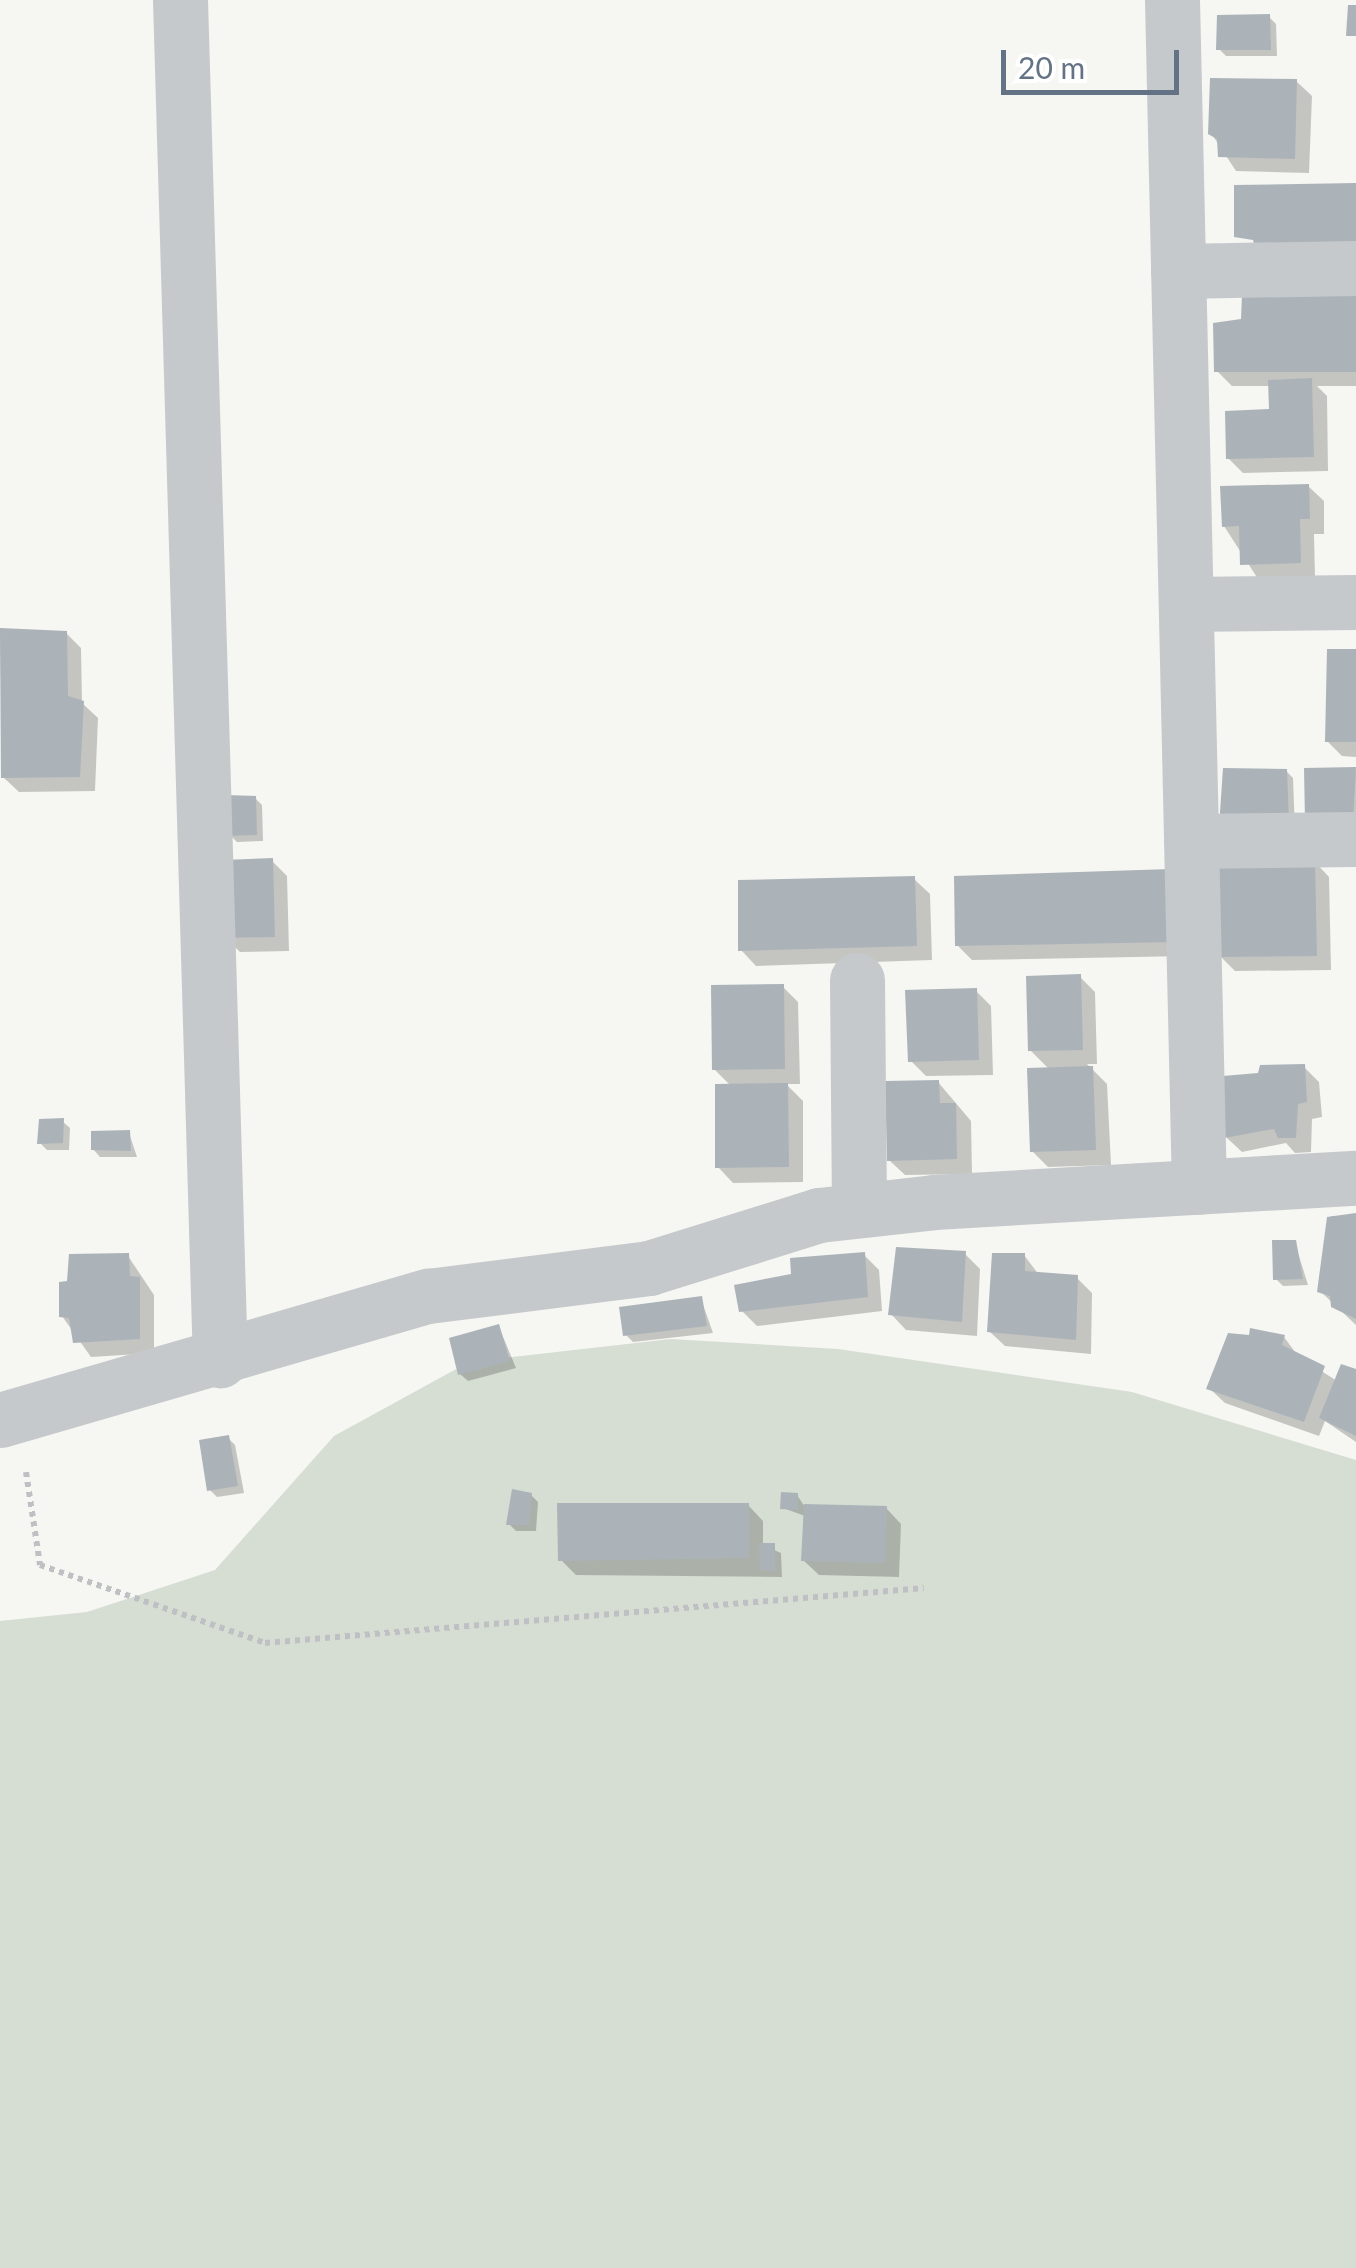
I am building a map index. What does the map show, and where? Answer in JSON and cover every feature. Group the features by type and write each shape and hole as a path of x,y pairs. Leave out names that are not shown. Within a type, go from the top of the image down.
{"street":[{"path":"180,0 220,1360"},
{"path":"1172,0 1199,1188"},
{"path":"1178,272 1356,268"},
{"path":"1186,604 1356,602"},
{"path":"1191,842 1356,839"},
{"path":"857,980 859,1210"},
{"path":"9,1418 220,1360 428,1296 650,1268 819,1215 1356,1178"}],"path":[{"path":"9,1418 40,1565 265,1643 924,1588"}],"shaded area":[{"path":"671,1339 838,1349 1132,1392 1356,1460 1356,2268 0,2268 0,1621 87,1612 215,1570 334,1436 469,1362"}],"building":[{"path":"1348,5 1356,5 1356,36 1346,36"},
{"path":"1270,14 1271,50 1216,50 1217,15"},
{"path":"1210,78 1297,79 1295,159 1218,157 1217,139 1208,134"},
{"path":"1356,183 1356,249 1256,250 1253,240 1234,237 1234,185"},
{"path":"1242,295 1356,295 1356,372 1214,372 1213,323 1241,319"},
{"path":"1312,378 1314,457 1226,459 1225,411 1269,409 1268,380"},
{"path":"1309,484 1310,519 1300,519 1301,563 1240,565 1239,526 1222,527 1220,486"},
{"path":"0,628 67,631 68,696 84,701 80,777 1,778"},
{"path":"1327,649 1356,649 1356,742 1325,742"},
{"path":"1356,767 1353,821 1305,821 1304,768"},
{"path":"1223,768 1287,769 1289,824 1219,827"},
{"path":"226,795 256,796 257,835 227,836"},
{"path":"273,858 275,937 222,938 222,860"},
{"path":"1315,859 1317,956 1218,957 1215,862"},
{"path":"1171,869 1173,942 955,946 954,876"},
{"path":"915,876 917,946 738,951 738,880"},
{"path":"1081,974 1083,1050 1028,1051 1026,976"},
{"path":"784,984 785,1069 712,1070 711,985"},
{"path":"977,988 979,1060 908,1062 905,990"},
{"path":"1305,1064 1307,1102 1298,1104 1296,1138 1278,1138 1274,1129 1224,1138 1223,1076 1258,1073 1260,1065"},
{"path":"1093,1066 1096,1150 1030,1152 1027,1068"},
{"path":"939,1080 940,1103 956,1103 957,1159 887,1161 885,1081"},
{"path":"788,1083 789,1167 715,1168 715,1084"},
{"path":"64,1118 63,1143 37,1144 39,1119"},
{"path":"130,1130 131,1151 91,1150 91,1131"},
{"path":"1356,1213 1356,1319 1331,1307 1330,1296 1317,1292 1327,1217"},
{"path":"1272,1240 1296,1240 1303,1279 1273,1280"},
{"path":"896,1247 966,1251 962,1322 888,1315"},
{"path":"865,1252 868,1297 739,1312 734,1285 791,1274 790,1258"},
{"path":"129,1253 130,1276 140,1277 140,1339 73,1343 69,1318 59,1317 59,1282 67,1281 69,1254"},
{"path":"992,1253 1025,1253 1025,1271 1078,1275 1076,1340 987,1332"},
{"path":"702,1296 707,1326 623,1336 619,1307"},
{"path":"499,1324 510,1361 458,1375 449,1338"},
{"path":"1250,1328 1285,1335 1282,1345 1325,1366 1304,1422 1206,1389 1228,1333 1249,1335"},
{"path":"1341,1364 1356,1369 1356,1436 1319,1418"},
{"path":"229,1435 238,1486 207,1491 199,1440"},
{"path":"512,1489 532,1493 529,1525 506,1525"},
{"path":"781,1492 798,1493 798,1510 780,1509"},
{"path":"557,1503 749,1503 749,1558 558,1561"},
{"path":"804,1504 887,1506 885,1563 801,1561"},
{"path":"759,1543 775,1543 775,1571 760,1570"}]}
